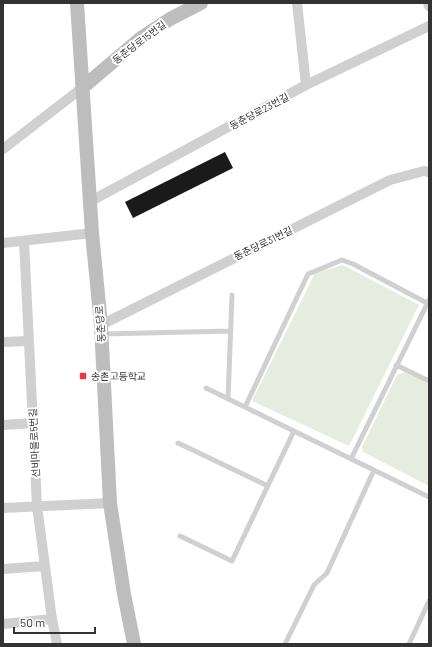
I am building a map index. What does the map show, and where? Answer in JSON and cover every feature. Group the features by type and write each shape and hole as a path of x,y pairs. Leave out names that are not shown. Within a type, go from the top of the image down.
{"main road":[{"name":"동춘당로","path":"76,3 91,201 92,233 101,330 110,503 124,594 134,644"},
{"name":"동춘당로15번길","path":"82,88 141,38 170,19 201,3"}],"street":[{"path":"296,3 306,85"},
{"name":"동춘당로23번길","path":"91,201 306,85 429,26"},
{"path":"3,149 82,88"},
{"name":"동춘당로31번길","path":"101,330 390,180 424,171 429,172"},
{"path":"3,241 24,241 92,233"},
{"name":"선비마을로5번길","path":"24,241 37,506 52,619 57,644"},
{"path":"3,342 29,341"},
{"path":"3,425 33,423"},
{"path":"3,508 110,503"},
{"path":"3,569 45,566"},
{"path":"3,624 52,619"}],"lane":[{"path":"245,407 308,274 342,260 353,264 428,301 351,459"},
{"path":"228,399 232,295"},
{"path":"101,330 231,331"},
{"path":"396,365 429,381"},
{"path":"206,388 429,497"},
{"path":"180,536 232,561 294,431"},
{"path":"178,443 268,486"},
{"path":"286,644 314,585 327,573 374,470"},
{"path":"409,644 429,601"}],"shaded area":[{"path":"343,265 419,305 349,446 252,401 315,273"},
{"path":"405,372 429,384 429,486 363,452 362,447 397,375"}],"building":[{"path":"225,152 233,168 133,218 125,202"}],"place":[{"name":"송촌고등학교","path":"83,376"}]}
